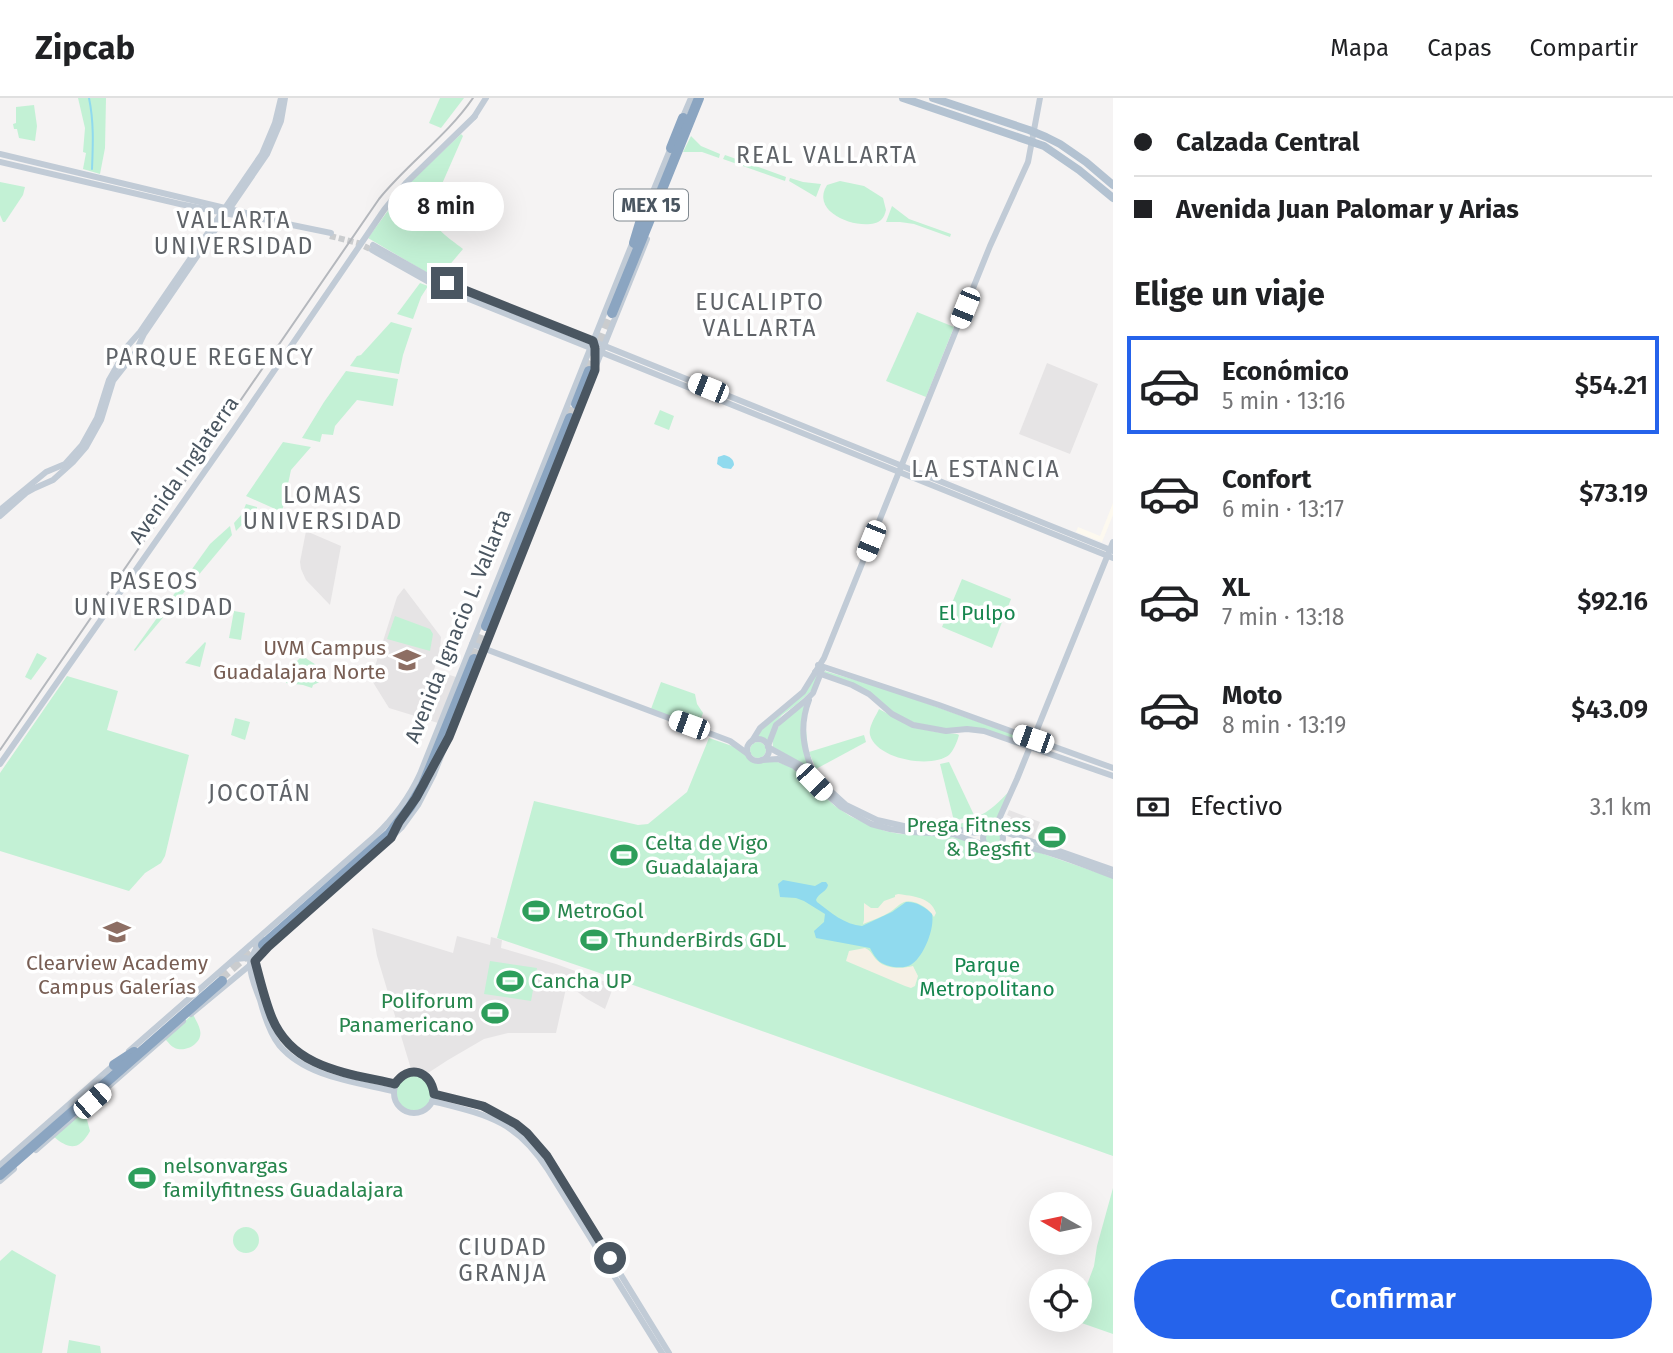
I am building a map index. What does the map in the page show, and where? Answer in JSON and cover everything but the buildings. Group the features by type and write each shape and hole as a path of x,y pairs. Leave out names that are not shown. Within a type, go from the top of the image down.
{"highway":[{"name":"Avenida Ignacio L. Vallarta","path":"609,313 696,98"},
{"name":"Avenida Ignacio L. Vallarta","path":"609,313 696,98"},
{"path":"675,146 676,166"},
{"path":"628,265 640,223"},
{"name":"Avenida Ignacio L. Vallarta","path":"485,626 524,525 590,370"},
{"name":"Avenida Ignacio L. Vallarta","path":"485,626 571,411"},
{"path":"521,555 533,510"},
{"path":"514,537 524,525"},
{"name":"Avenida Ignacio L. Vallarta","path":"349,867 389,834 416,798 472,660"},
{"name":"Avenida Ignacio L. Vallarta","path":"263,943 386,833 401,815 422,779 472,660"},
{"path":"429,771 449,737"},
{"path":"411,792 422,779"},
{"path":"393,836 399,822"},
{"name":"Avenida Ignacio L. Vallarta","path":"0,1173 221,980"},
{"name":"Avenida Ignacio L. Vallarta","path":"0,1173 118,1066 221,980"},
{"path":"103,1092 118,1066 146,1044"}],"main road":[{"path":"903,98 1060,145 1113,185"},
{"path":"933,98 1033,136 1113,198"}],"street":[{"path":"0,516 16,498 54,480 86,447 100,423 112,383 131,358 140,332 271,147 281,121 283,98"},
{"name":"Avenida Inglaterra","path":"0,764 226,442 384,210 406,183 475,116 486,98"},
{"name":"Avenida Ignacio L. Vallarta","path":"598,347 608,336 609,313 676,166 696,98"},
{"path":"815,775 803,737 804,717 810,696 990,246 1022,178 1028,162 1040,98"},
{"name":"Avenida Ignacio L. Vallarta","path":"221,980 235,959 263,943 342,882 349,867 389,823 411,792 472,660 483,648 485,626 514,537 598,347 640,223 675,146"},
{"path":"0,154 226,211 330,234"},
{"path":"0,162 226,211"},
{"path":"373,248 434,285 598,347 617,351 900,469 1111,551 997,829"},
{"path":"608,336 609,342 617,351"},
{"path":"0,510 46,472 65,464 82,445 93,427 105,388 124,351 135,343"},
{"path":"598,347 618,359 848,452 900,469"},
{"path":"590,370 598,347"},
{"path":"124,351 126,358 131,358"},
{"path":"587,389 601,363 618,359"},
{"name":"Avenida Ignacio L. Vallarta","path":"349,867 402,827 418,805 434,774 449,737 472,660 472,644 485,626 521,555 571,411 587,389 590,370"},
{"path":"472,644 730,741 752,759 778,759 794,766 832,800 854,812 898,826 914,828 945,827 976,833 997,829 1113,870"},
{"path":"819,669 869,694 892,714 913,725 946,731 979,730 1033,739 1113,776"},
{"path":"819,669 1113,768"},
{"path":"748,754 747,747 760,728 803,692 819,669"},
{"path":"762,760 767,755 776,725 810,696"},
{"path":"730,741 761,740 815,775 838,798 871,824 910,832 953,834 1002,851 1019,846 1035,849 1113,876"},
{"path":"989,847 1000,846 1003,842 997,829"},
{"path":"987,830 983,839 989,847"},
{"path":"0,1181 103,1092 221,980 252,962 263,943"},
{"path":"235,959 243,958 252,962 278,1036 291,1047 322,1066 394,1088"},
{"path":"0,1165 118,1066"},
{"path":"416,1072 429,1079 433,1086 433,1097 422,1111 410,1112 397,1104 394,1088 405,1074 416,1072"},
{"path":"433,1097 483,1106 527,1142 541,1159 662,1353"},
{"path":"501,1119 516,1124 547,1156 670,1353"}],"shaded area":[{"path":"1047,363 1098,384 1070,454 1019,434"},
{"path":"1113,503 1113,515 1102,542 1076,532 1078,527 1100,536"},
{"path":"306,531 341,546 330,605 306,580 301,569"},
{"name":"UVM Campus Guadalajara Norte","path":"404,588 441,637 434,670 456,677 438,723 389,708 371,679 397,597"},
{"path":"1009,810 1040,822 1033,839 1006,829 1011,817 1007,815"},
{"path":"372,928 453,953 457,936 490,945 491,937 502,940 501,948 614,985 605,1009 567,984 556,1033 508,1033 484,1039 428,1073 411,1069 377,956"}],"green space":[{"path":"78,98 106,98 105,148 100,174 83,169 86,153 83,152 85,128"},
{"path":"440,98 464,98 441,128 429,123"},
{"path":"34,105 37,126 35,141 19,138 13,124 16,123 16,107"},
{"path":"461,134 463,136 431,209 438,227 463,249 437,277 368,238 406,186"},
{"path":"691,136 701,146 720,154 719,158 702,152 683,152"},
{"path":"725,155 786,177 785,181 723,159"},
{"path":"790,178 821,184 816,197 789,181"},
{"path":"840,181 864,186 883,198 886,210 881,220 874,223 852,223 832,213 825,205 823,196 827,185"},
{"path":"0,182 25,187 23,195 5,222 0,215"},
{"path":"892,206 909,219 951,234 950,237 914,224 886,222"},
{"path":"420,283 428,286 413,319 397,314"},
{"path":"917,312 954,327 926,397 886,381"},
{"path":"391,322 412,328 399,374 350,366 357,356 361,355"},
{"path":"346,371 398,379 393,406 357,400 335,426 333,435 322,434 320,442 302,438 324,402"},
{"path":"660,410 674,416 669,430 654,424"},
{"path":"283,442 311,447 291,470 282,512 246,496"},
{"path":"246,504 257,509 236,531 234,523"},
{"path":"230,526 232,535 135,651 210,544"},
{"name":"El Pulpo","path":"962,579 1011,599 992,648 942,627"},
{"path":"234,611 245,613 241,640 229,638"},
{"path":"395,616 430,629 433,634 430,651 387,639"},
{"path":"205,642 200,667 185,663"},
{"path":"37,653 47,658 31,680 25,677"},
{"path":"303,655 327,672 322,681 312,688 286,683 290,668"},
{"path":"825,671 889,690 1029,740 1028,743 996,733 917,724 894,713 875,697 824,673"},
{"path":"815,673 819,675 812,690 774,724 768,742 754,737 796,701"},
{"path":"67,676 118,691 107,730 189,755 165,856 161,863 145,873 129,891 0,851 0,773"},
{"path":"661,682 695,694 703,713 698,726 651,709"},
{"path":"806,704 804,711 810,768 773,747 778,728"},
{"path":"879,709 912,727 959,735 954,748 949,755 930,761 893,756 874,743 870,735 871,725"},
{"path":"235,718 250,722 245,740 231,735"},
{"path":"864,735 866,742 816,769 809,752"},
{"name":"Parque Metropolitano","path":"709,738 738,748 756,763 772,760 791,767 835,806 850,816 885,831 957,838 995,852 1019,849 1035,851 1113,878 1113,1156 497,938 534,801 638,825 648,824 687,792"},
{"path":"755,742 761,742 766,750 764,756 755,758 750,753 750,747"},
{"path":"949,762 974,815 954,821 940,764"},
{"path":"1011,789 998,815 989,826 976,831 954,826 986,812"},
{"path":"990,830 996,830 1001,838 999,844 990,846 985,841 985,835"},
{"name":"Cancha UP","path":"490,961 537,968 531,1001 484,994"},
{"path":"193,1014 200,1030 199,1038 194,1045 186,1049 174,1048 165,1039"},
{"path":"414,1075 427,1080 432,1093 427,1106 414,1111 401,1106 396,1093 401,1080"},
{"path":"81,1113 87,1120 90,1131 82,1142 69,1146 53,1136"},
{"path":"1113,1188 1113,1334 1092,1327 1092,1271"},
{"path":"246,1227 255,1231 259,1240 255,1249 246,1253 237,1249 233,1240 237,1231"},
{"path":"12,1250 56,1275 42,1353 0,1353 0,1261"},
{"path":"69,1340 100,1346 101,1353 67,1353"}],"sand":[{"path":"898,894 925,900 934,908 934,917 921,905 908,901 863,924 864,903 871,908 878,908 884,901"},
{"path":"865,948 885,966 913,966 918,976 915,986 905,986 846,961 849,951"}],"water":[{"path":"724,455 733,461 731,469 717,464 718,457"},
{"path":"783,880 815,886 826,882 828,885 817,898 817,902 838,917 856,925 862,926 906,902 913,902 932,914 928,941 916,960 909,966 900,967 880,962 870,948 816,938 814,931 824,922 825,914 804,901 780,897 778,884"}],"waterway":[{"path":"89,98 93,142 92,169"}],"tunnel":[{"path":"330,236 358,243 372,250"},
{"path":"589,371 612,313"},
{"path":"567,416 573,403"},
{"path":"472,658 484,625"},
{"path":"220,978 260,943"}],"railway":[{"path":"0,750 379,199 451,125 473,98"}],"place":[{"name":"UVM Campus Guadalajara Norte","path":"407,660"},
{"name":"Prega Fitness & Begsfit","path":"1052,837"},
{"name":"Celta de Vigo Guadalajara","path":"624,855"},
{"name":"MetroGol","path":"536,911"},
{"name":"Clearview Academy Campus Galerías","path":"117,932"},
{"name":"ThunderBirds GDL","path":"594,940"},
{"name":"Cancha UP","path":"510,981"},
{"name":"Poliforum Panamericano","path":"495,1013"},
{"name":"nelsonvargas familyfitness Guadalajara","path":"142,1178"}],"district":[{"name":"REAL VALLARTA","path":"827,155"},
{"name":"VALLARTA UNIVERSIDAD","path":"234,233"},
{"name":"EUCALIPTO VALLARTA","path":"760,315"},
{"name":"PARQUE REGENCY","path":"210,357"},
{"name":"LA ESTANCIA","path":"986,469"},
{"name":"LOMAS UNIVERSIDAD","path":"323,508"},
{"name":"PASEOS UNIVERSIDAD","path":"154,594"},
{"name":"JOCOTÁN","path":"260,793"},
{"name":"CIUDAD GRANJA","path":"503,1260"}],"route":[{"path":"447,283 593,341 595,370 449,737 416,798 399,822 393,836 255,961 272,1018 291,1047 322,1066 395,1084 405,1074 420,1073 431,1082 434,1094 483,1106 516,1124 533,1138 547,1156 610,1258"}]}
